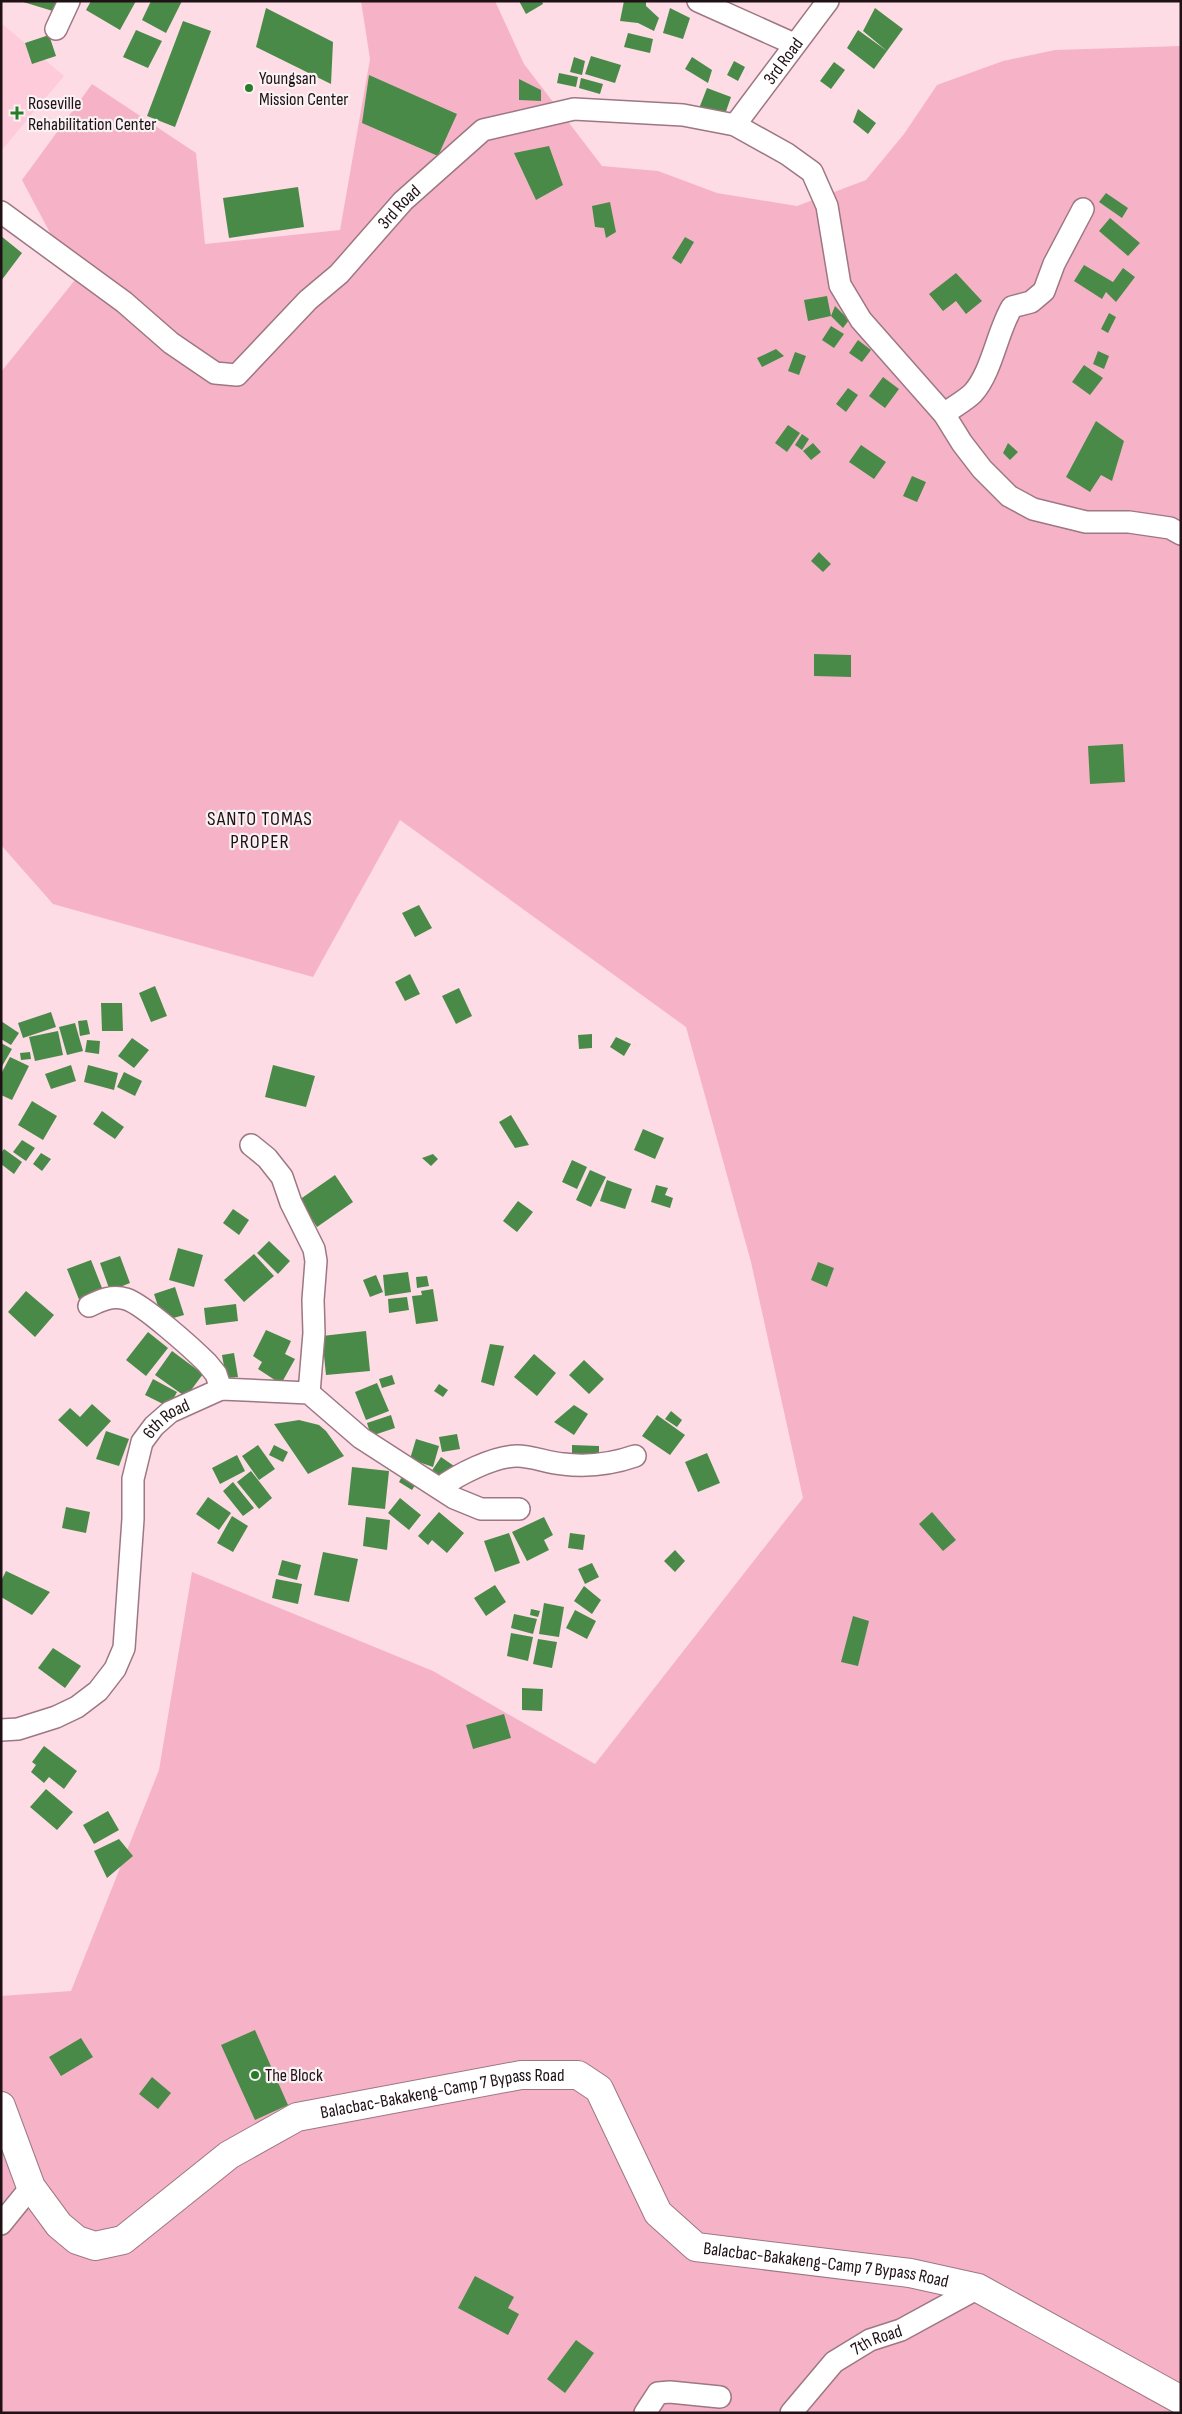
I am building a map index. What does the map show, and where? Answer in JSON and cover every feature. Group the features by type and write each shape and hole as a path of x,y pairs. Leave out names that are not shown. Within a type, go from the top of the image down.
{"main road":[{"name":"Balacbac-Bakakeng-Camp 7 Bypass Road","path":"1,2106 31,2187 59,2225 77,2240 95,2246 123,2240 229,2155 297,2117 521,2075 578,2075 599,2089 658,2213 696,2246 910,2273 978,2288 1181,2400"}],"street":[{"path":"56,29 69,1"},
{"path":"698,1 794,44"},
{"name":"3rd Road","path":"1,212 124,302 171,343 215,373 237,375 308,300 339,274 403,202 483,130 574,109 683,115 735,125 828,1"},
{"path":"735,125 787,154 812,172 827,206 840,286 861,320 944,414 962,443 982,469 1010,496 1034,509 1086,522 1129,522 1170,528 1181,534"},
{"path":"944,414 974,392 992,358 1004,321 1012,307 1031,302 1044,291 1054,264 1083,209"},
{"path":"251,1145 267,1158 282,1176 291,1203 314,1249 316,1261 310,1393 361,1438 454,1498 482,1509 520,1509"},
{"path":"89,1306 104,1298 115,1297 127,1299 141,1307 200,1355 216,1374 221,1389"},
{"name":"6th Road","path":"1,1730 18,1729 56,1717 77,1707 98,1690 116,1669 124,1648 133,1519 133,1479 142,1442 154,1426 170,1412 221,1389 310,1393"},
{"path":"440,1488 452,1478 500,1459 518,1456 564,1464 612,1464 635,1456"},
{"path":"1,2224 31,2187"},
{"name":"7th Road","path":"791,2413 834,2362 870,2340 901,2330 978,2288"},
{"path":"645,2413 658,2393 670,2392 720,2397"}],"shaded area":[{"path":"361,1 495,1 524,64 602,166 658,171 717,193 797,206 866,180 904,134 937,85 1003,61 1055,50 1181,46 1181,2413 1,2413 1,1996 71,1991 159,1770 192,1572 433,1671 595,1764 803,1498 751,1262 686,1027 400,820 313,977 53,904 1,845 1,372 75,280 22,180 92,84 196,153 205,244 340,230 370,59"},
{"name":"Roseville Rehabilitation Center","path":"1,23 64,76 1,151"}],"building":[{"path":"20,1 59,1 56,12"},
{"path":"91,1 136,1 120,30 86,10"},
{"path":"151,1 182,1 166,33 142,20"},
{"path":"519,1 542,1 543,4 526,14"},
{"path":"624,1 646,1 646,6 659,18 654,31 638,23 620,21"},
{"path":"266,8 333,42 331,84 256,47"},
{"path":"670,8 690,18 683,39 663,33"},
{"path":"875,8 903,29 887,51 863,31"},
{"path":"183,21 211,31 175,127 147,116"},
{"path":"136,30 162,41 148,68 123,57"},
{"path":"858,30 887,51 874,69 847,48"},
{"path":"628,33 653,39 650,53 624,47"},
{"path":"49,35 56,56 32,64 25,43"},
{"path":"591,56 621,65 615,83 585,74"},
{"path":"574,57 585,61 582,75 570,72"},
{"path":"692,57 712,70 708,83 685,69"},
{"path":"734,61 745,67 738,81 727,75"},
{"path":"834,62 845,70 831,89 820,81"},
{"path":"559,73 578,77 576,87 557,83"},
{"path":"369,75 457,114 438,156 362,123"},
{"path":"581,78 603,84 600,94 579,88"},
{"path":"519,79 541,90 541,101 519,100"},
{"path":"707,88 731,97 723,120 698,111"},
{"path":"858,109 876,123 868,134 853,122"},
{"path":"549,146 563,185 536,200 514,153"},
{"path":"298,187 304,227 229,238 223,198"},
{"path":"1106,193 1128,208 1122,218 1099,202"},
{"path":"610,202 616,232 606,238 604,228 595,227 592,206"},
{"path":"1110,218 1140,243 1128,256 1099,231"},
{"path":"1,236 22,253 1,281"},
{"path":"685,237 694,242 681,264 672,258"},
{"path":"1084,265 1113,282 1123,268 1135,277 1116,302 1106,292 1102,299 1074,281"},
{"path":"956,273 982,301 966,314 956,301 943,311 929,294"},
{"path":"827,296 831,316 808,321 804,300"},
{"path":"835,306 849,320 843,328 831,316"},
{"path":"1109,313 1116,317 1108,333 1101,329"},
{"path":"831,326 844,334 834,348 822,340"},
{"path":"858,340 871,350 862,362 849,353"},
{"path":"776,349 784,356 762,367 757,358"},
{"path":"1098,351 1109,356 1104,369 1093,364"},
{"path":"795,352 806,356 799,375 788,371"},
{"path":"1084,365 1103,378 1090,395 1072,382"},
{"path":"883,377 899,389 885,408 869,396"},
{"path":"848,388 858,395 846,412 836,404"},
{"path":"1096,421 1124,441 1112,481 1101,475 1090,492 1066,477"},
{"path":"788,425 800,433 787,452 775,443"},
{"path":"802,434 809,439 802,450 795,445"},
{"path":"813,443 821,452 811,460 803,451"},
{"path":"1008,443 1018,452 1010,460 1003,453"},
{"path":"861,445 886,462 874,479 849,462"},
{"path":"912,476 926,482 917,502 903,496"},
{"path":"819,552 831,564 823,572 811,561"},
{"path":"814,654 851,655 851,677 814,676"},
{"path":"1123,744 1125,782 1090,784 1088,746"},
{"path":"419,905 432,928 415,937 402,913"},
{"path":"410,974 420,994 405,1001 395,982"},
{"path":"155,986 167,1016 151,1022 139,993"},
{"path":"459,988 472,1016 456,1024 442,996"},
{"path":"101,1003 122,1003 123,1031 102,1031"},
{"path":"51,1012 56,1027 23,1038 18,1023"},
{"path":"87,1020 90,1034 80,1036 78,1021"},
{"path":"1,1021 19,1033 11,1045 1,1039"},
{"path":"75,1023 83,1051 67,1055 59,1027"},
{"path":"58,1031 63,1055 35,1061 29,1037"},
{"path":"592,1034 592,1048 579,1049 578,1035"},
{"path":"616,1037 631,1044 624,1056 610,1047"},
{"path":"132,1038 149,1050 134,1068 118,1056"},
{"path":"87,1040 100,1041 99,1054 85,1052"},
{"path":"1,1043 12,1049 1,1068"},
{"path":"30,1052 31,1059 21,1060 20,1053"},
{"path":"10,1057 29,1066 12,1100 1,1095 1,1074"},
{"path":"71,1065 76,1081 51,1089 45,1074"},
{"path":"88,1065 118,1073 114,1090 84,1082"},
{"path":"273,1065 315,1076 306,1107 265,1097"},
{"path":"124,1072 142,1081 135,1096 117,1087"},
{"path":"32,1101 57,1116 43,1140 18,1125"},
{"path":"102,1111 124,1127 115,1139 93,1124"},
{"path":"511,1115 529,1145 515,1148 499,1122"},
{"path":"643,1129 664,1138 655,1159 634,1150"},
{"path":"22,1140 35,1148 26,1161 13,1152"},
{"path":"4,1149 22,1162 14,1174 1,1164 1,1153"},
{"path":"41,1153 51,1159 42,1171 33,1164"},
{"path":"433,1154 438,1159 431,1166 422,1158"},
{"path":"572,1160 587,1167 577,1189 562,1182"},
{"path":"590,1170 606,1177 591,1207 576,1200"},
{"path":"335,1175 353,1202 317,1227 299,1200"},
{"path":"607,1180 632,1189 625,1209 600,1201"},
{"path":"656,1185 668,1188 665,1195 673,1198 670,1208 651,1202"},
{"path":"518,1201 533,1212 517,1232 503,1221"},
{"path":"233,1209 249,1220 239,1235 223,1223"},
{"path":"269,1241 290,1261 278,1274 257,1253"},
{"path":"178,1248 203,1255 194,1287 169,1280"},
{"path":"254,1254 274,1276 244,1302 224,1280"},
{"path":"120,1256 130,1283 110,1291 100,1263"},
{"path":"91,1260 104,1293 80,1302 67,1269"},
{"path":"818,1262 834,1268 827,1287 811,1280"},
{"path":"408,1272 411,1292 385,1296 383,1275"},
{"path":"376,1275 383,1292 370,1297 363,1280"},
{"path":"427,1276 429,1286 417,1288 416,1277"},
{"path":"175,1287 184,1315 163,1321 154,1294"},
{"path":"433,1289 438,1321 416,1324 412,1296 422,1295 421,1291"},
{"path":"26,1291 54,1315 35,1337 8,1312"},
{"path":"407,1297 409,1310 389,1313 388,1299"},
{"path":"236,1304 238,1321 206,1325 204,1308"},
{"path":"266,1330 291,1341 285,1354 295,1359 281,1384 258,1369 262,1362 253,1356"},
{"path":"366,1331 370,1371 326,1375 322,1336"},
{"path":"148,1332 168,1348 146,1376 126,1360"},
{"path":"490,1344 504,1346 494,1386 481,1382"},
{"path":"172,1351 203,1374 186,1397 155,1375"},
{"path":"234,1353 238,1377 226,1378 222,1355"},
{"path":"534,1354 556,1373 537,1396 514,1377"},
{"path":"584,1360 604,1379 589,1394 569,1375"},
{"path":"392,1375 395,1384 382,1388 379,1379"},
{"path":"153,1379 177,1392 169,1407 145,1395"},
{"path":"377,1383 389,1411 366,1420 355,1392"},
{"path":"439,1384 448,1390 443,1397 434,1391"},
{"path":"92,1404 111,1421 87,1447 58,1420 70,1408 80,1417"},
{"path":"574,1405 588,1414 574,1435 554,1422"},
{"path":"671,1411 682,1420 677,1427 665,1419"},
{"path":"391,1415 395,1428 371,1436 367,1423"},
{"path":"657,1415 685,1435 670,1455 642,1436"},
{"path":"299,1420 319,1425 326,1431 344,1456 308,1474 274,1424"},
{"path":"106,1431 129,1439 119,1466 96,1459"},
{"path":"457,1434 460,1449 442,1452 439,1437"},
{"path":"416,1439 439,1446 433,1467 410,1459"},
{"path":"258,1445 275,1469 259,1480 242,1456"},
{"path":"274,1445 288,1452 283,1462 269,1455"},
{"path":"572,1445 599,1446 599,1459 572,1458"},
{"path":"707,1453 720,1483 698,1492 685,1462"},
{"path":"237,1455 245,1471 220,1484 212,1468"},
{"path":"441,1457 454,1466 444,1481 431,1472"},
{"path":"352,1467 389,1471 385,1509 348,1505"},
{"path":"251,1471 272,1498 259,1509 237,1482"},
{"path":"404,1473 417,1482 412,1490 399,1482"},
{"path":"233,1482 254,1508 243,1516 223,1491"},
{"path":"208,1497 231,1513 219,1530 196,1514"},
{"path":"400,1498 421,1515 409,1530 388,1513"},
{"path":"66,1507 90,1512 86,1533 62,1528"},
{"path":"439,1512 464,1533 447,1553 432,1540 428,1545 418,1536"},
{"path":"932,1512 956,1540 943,1551 919,1524"},
{"path":"232,1516 248,1526 233,1552 217,1543"},
{"path":"366,1517 390,1520 387,1550 363,1546"},
{"path":"544,1517 553,1535 544,1540 549,1550 527,1561 512,1532"},
{"path":"509,1533 520,1563 495,1572 484,1541"},
{"path":"570,1533 585,1535 583,1550 568,1548"},
{"path":"675,1550 685,1561 675,1572 664,1561"},
{"path":"323,1552 358,1559 349,1602 314,1595"},
{"path":"282,1560 301,1565 297,1580 278,1575"},
{"path":"592,1563 599,1577 585,1584 578,1569"},
{"path":"6,1571 50,1592 32,1615 1,1597 1,1581"},
{"path":"276,1579 302,1584 298,1604 272,1598"},
{"path":"495,1585 506,1602 486,1616 474,1598"},
{"path":"584,1586 601,1600 592,1614 574,1601"},
{"path":"544,1603 564,1607 559,1637 539,1634"},
{"path":"531,1609 540,1611 538,1617 530,1615"},
{"path":"575,1610 596,1621 587,1639 566,1628"},
{"path":"514,1614 537,1619 533,1634 511,1628"},
{"path":"853,1616 869,1621 858,1666 841,1662"},
{"path":"511,1633 533,1637 528,1661 507,1656"},
{"path":"538,1639 557,1642 552,1668 533,1664"},
{"path":"53,1648 81,1666 65,1688 38,1668"},
{"path":"522,1688 543,1689 542,1711 522,1710"},
{"path":"504,1714 511,1738 473,1749 466,1725"},
{"path":"44,1746 77,1771 64,1789 49,1777 44,1783 31,1772 36,1765 32,1762"},
{"path":"46,1789 73,1812 57,1830 30,1807"},
{"path":"108,1811 119,1830 94,1844 83,1825"},
{"path":"119,1839 133,1856 107,1878 94,1851"},
{"name":"The Block","path":"255,2030 288,2105 255,2120 221,2045"},
{"path":"81,2038 93,2057 61,2076 49,2057"},
{"path":"152,2077 171,2093 158,2109 139,2094"},
{"path":"475,2276 514,2297 508,2308 519,2314 508,2335 458,2308"},
{"path":"576,2340 594,2353 565,2393 547,2379"}],"place":[{"name":"Youngsan Mission Center","path":"249,88"},
{"name":"Roseville Rehabilitation Center","path":"17,113"},
{"name":"The Block","path":"255,2075"}],"district":[{"name":"SANTO TOMAS PROPER","path":"260,830"}]}
